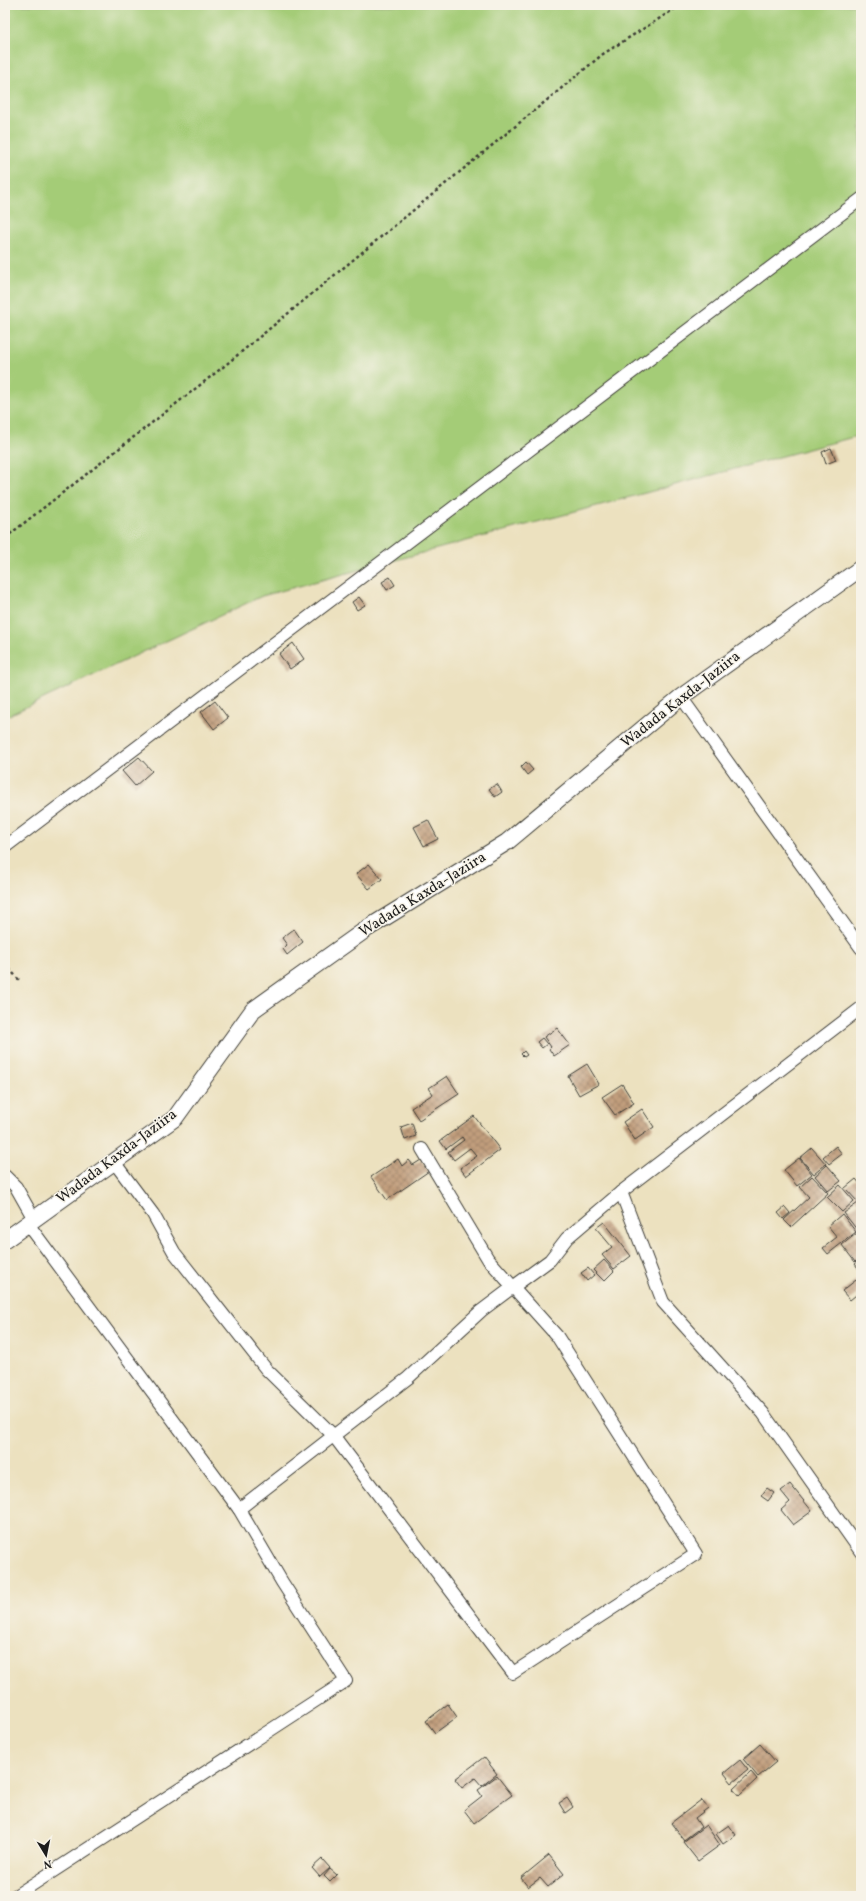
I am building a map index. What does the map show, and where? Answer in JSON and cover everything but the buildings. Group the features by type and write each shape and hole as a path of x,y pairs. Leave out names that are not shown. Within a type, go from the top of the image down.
{"street":[{"path":"5,847 861,199"},
{"name":"Wadada Kaxda-Jaziira","path":"5,1240 175,1118 253,1010 368,928 507,842 681,697 861,568"},
{"path":"681,697 861,948"},
{"path":"239,1509 408,1378 480,1311 550,1260 567,1238 621,1192 861,1008"},
{"path":"114,1162 153,1214 174,1252 266,1368 334,1435 513,1674 696,1554 556,1336 488,1259 422,1149"},
{"path":"5,1176 16,1187 31,1221 239,1509 282,1582 346,1681 15,1896"},
{"path":"621,1192 663,1302 763,1413 861,1552"}],"path":[{"path":"5,538 223,367 603,54 681,5"},
{"path":"5,964 20,981"}],"green space":[{"path":"5,5 861,5 861,435 262,596 5,717"}]}
